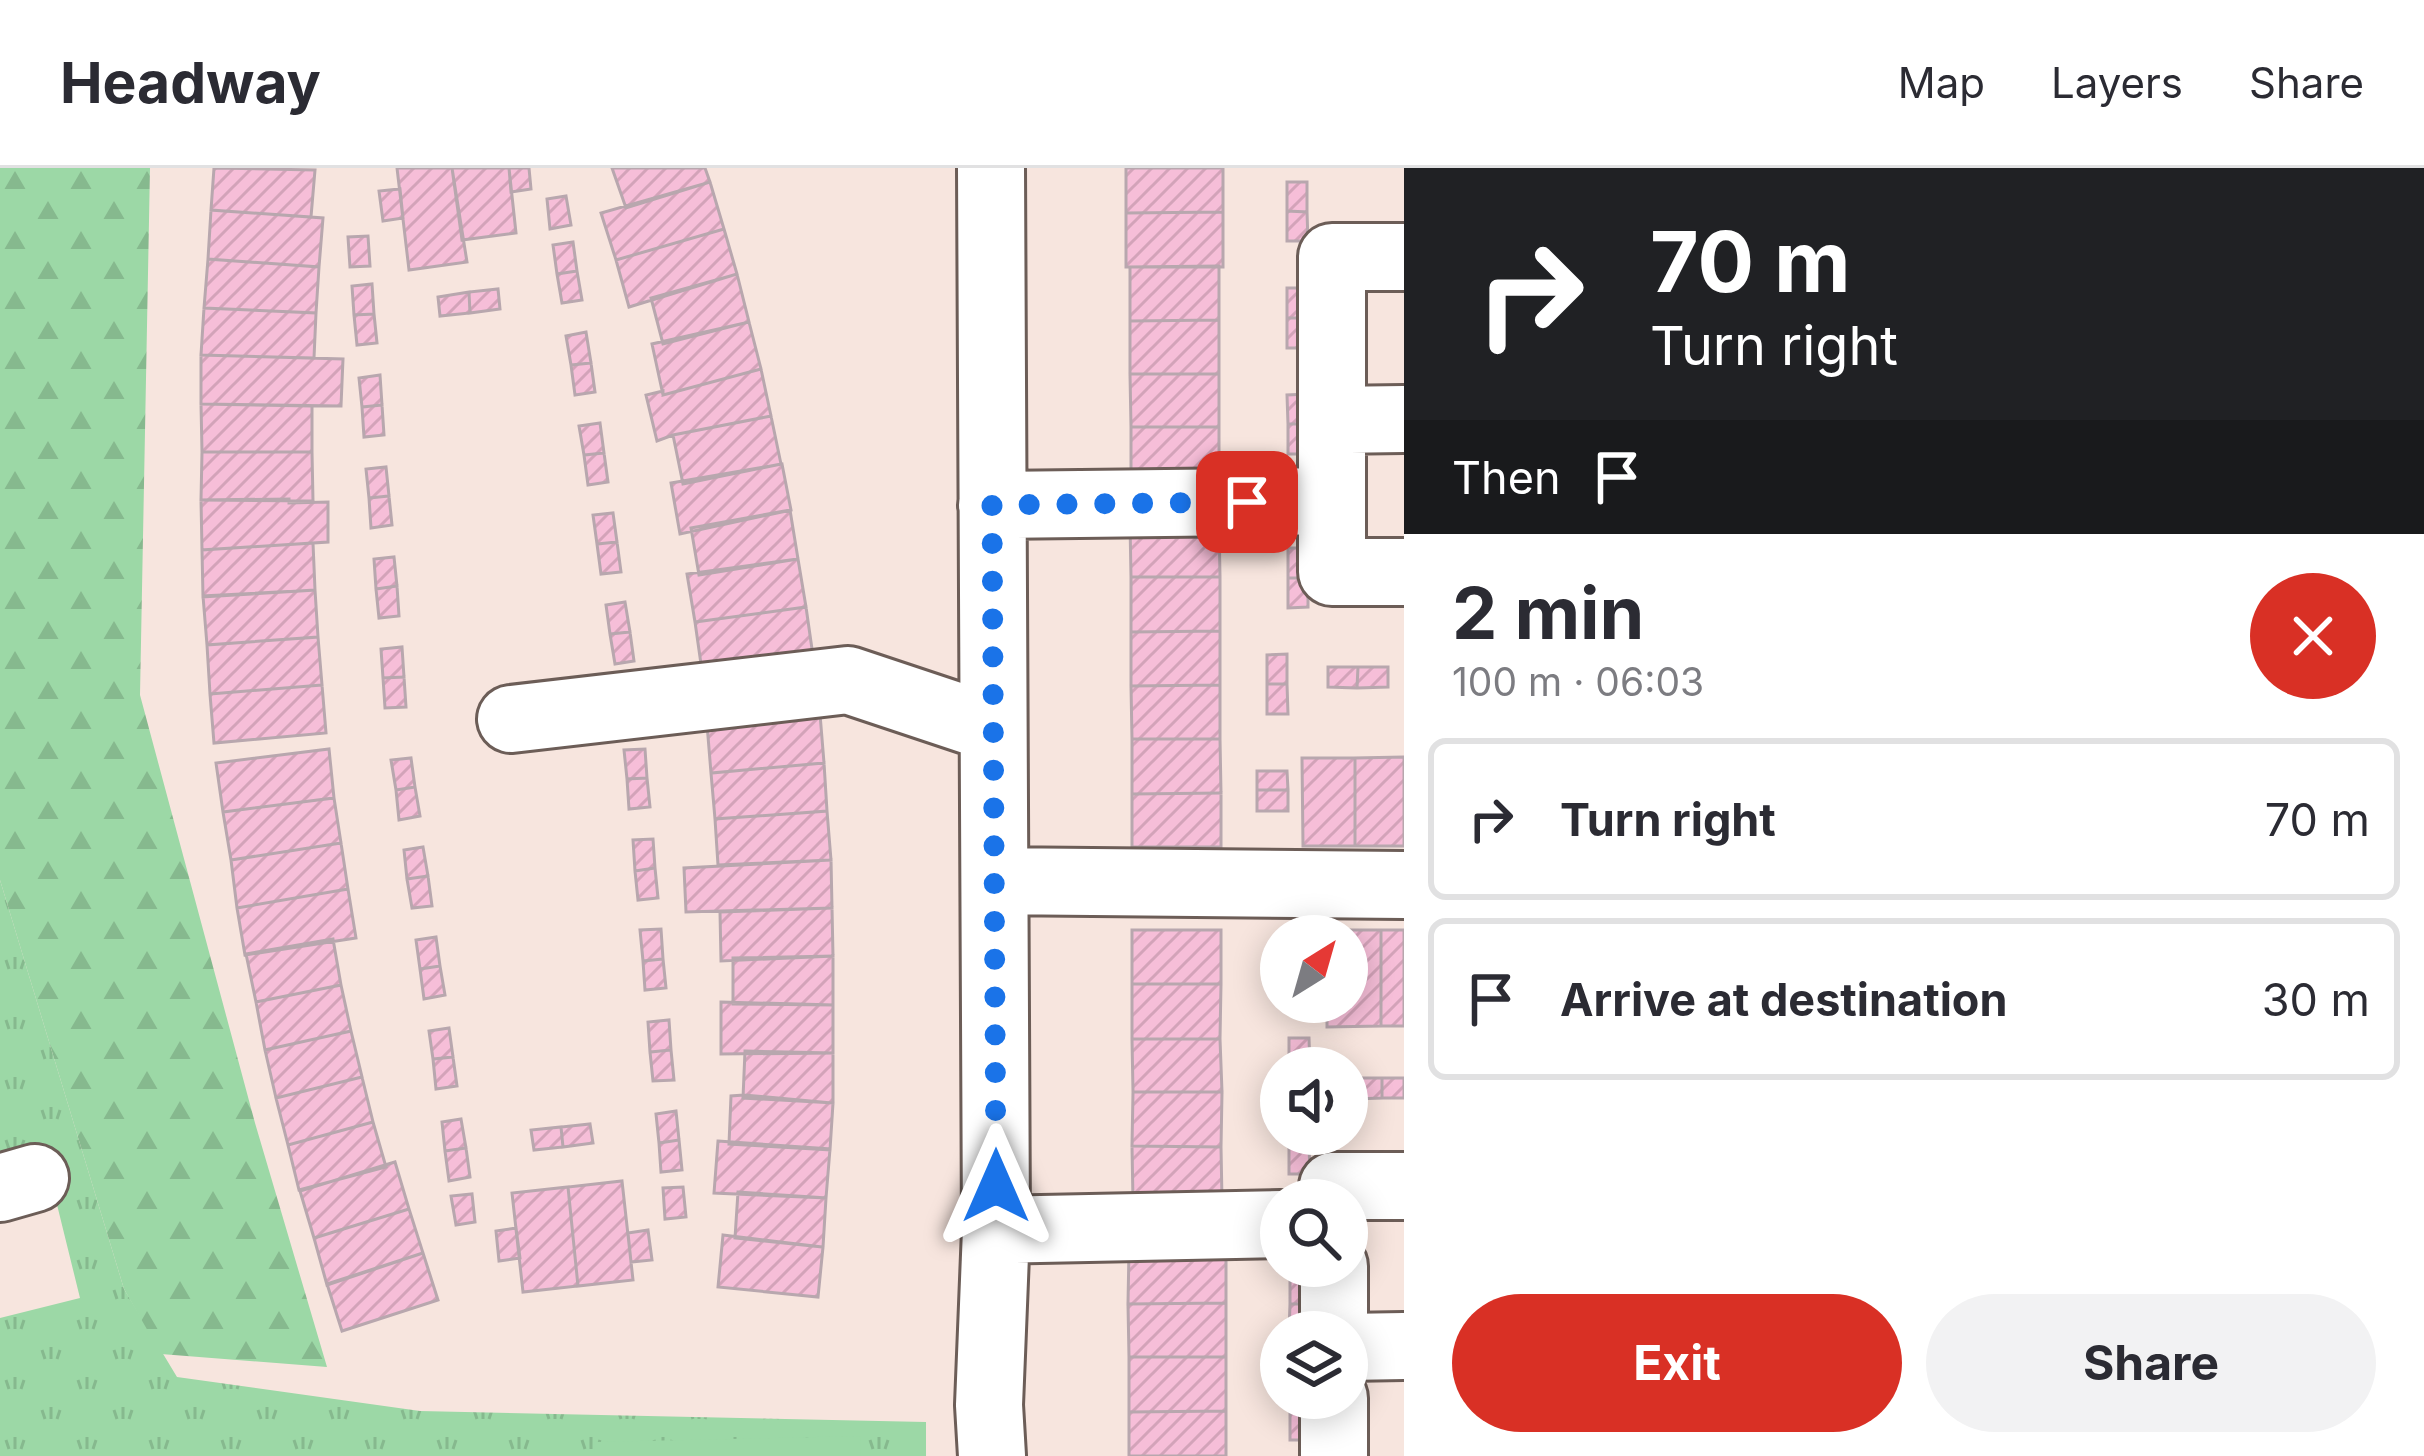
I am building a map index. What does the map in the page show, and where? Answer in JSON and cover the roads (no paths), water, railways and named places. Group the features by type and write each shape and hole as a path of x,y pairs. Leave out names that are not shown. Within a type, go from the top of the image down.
{"street":[{"path":"991,168 996,1230 988,1405 992,1456"},
{"path":"1404,257 1332,257 1332,572 1404,572"},
{"path":"1332,419 1404,418"},
{"path":"992,505 1332,501"},
{"path":"512,719 848,680 992,728"},
{"path":"994,880 1404,885"},
{"path":"1368,1186 1404,1186"},
{"path":"996,1230 1260,1224"},
{"path":"1368,1347 1404,1346"},
{"path":"1334,1419 1334,1456"}]}
